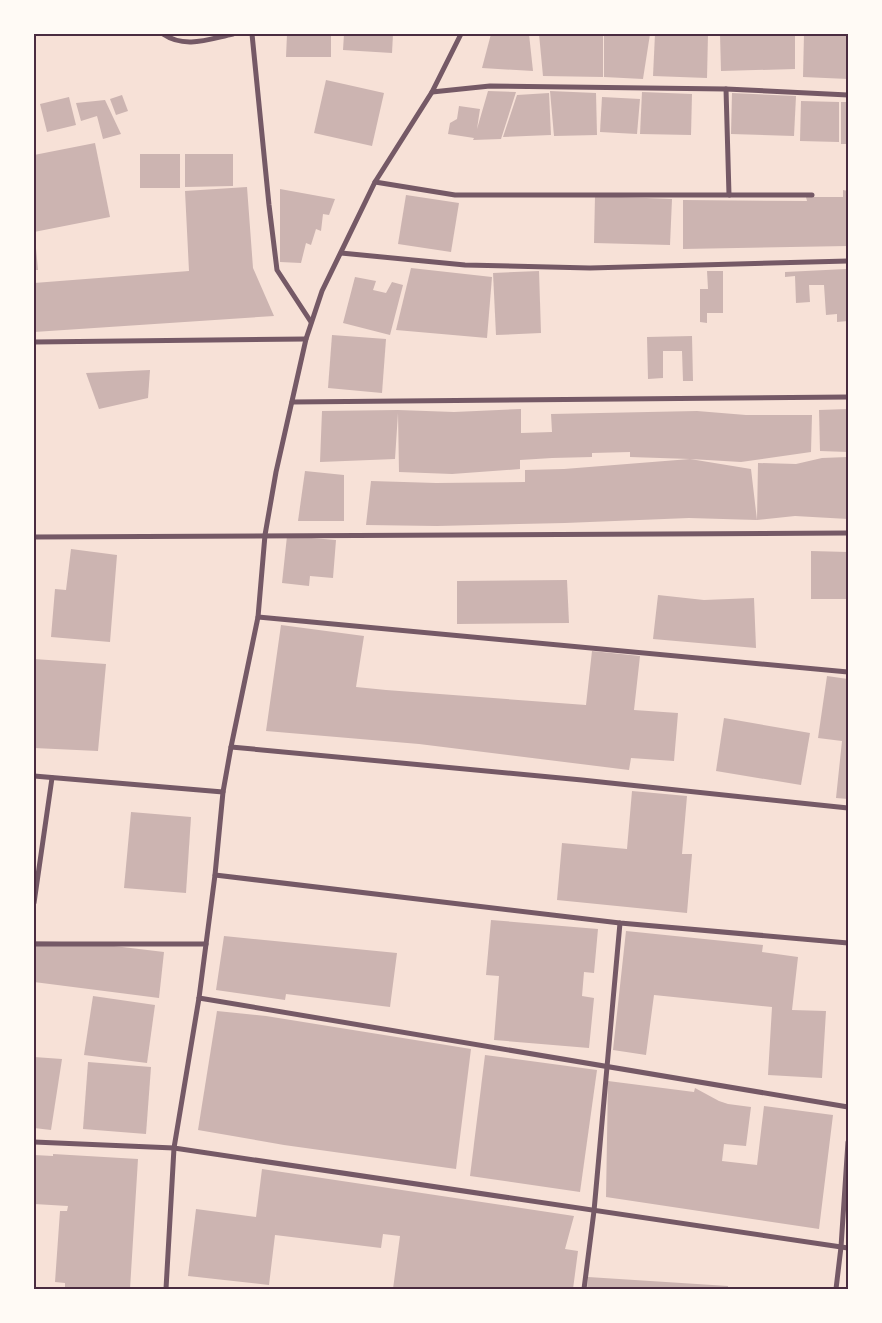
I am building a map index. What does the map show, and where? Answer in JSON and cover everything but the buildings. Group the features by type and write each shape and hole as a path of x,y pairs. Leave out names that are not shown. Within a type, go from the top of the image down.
{"street":[{"path":"163,34 170,38 190,43 233,34"},
{"path":"252,34 268,205 277,270 312,322"},
{"path":"166,1289 174,1148 199,998 215,875 223,792 258,617 265,535 276,472 306,339 322,291 375,182 432,92 462,34"},
{"path":"432,92 490,86 726,89 848,95"},
{"path":"726,89 729,195"},
{"path":"375,182 456,195 812,194"},
{"path":"341,253 465,265 590,268 848,261"},
{"path":"34,342 306,339"},
{"path":"292,402 848,398"},
{"path":"34,537 848,533"},
{"path":"258,617 848,672"},
{"path":"231,747 572,779 848,808"},
{"path":"34,776 223,792"},
{"path":"34,903 52,778"},
{"path":"215,875 620,923 848,943"},
{"path":"584,1289 594,1211 620,923"},
{"path":"34,944 206,944"},
{"path":"199,998 848,1107"},
{"path":"34,1142 174,1148 848,1248"},
{"path":"836,1289 841,1247 848,1142"}]}
